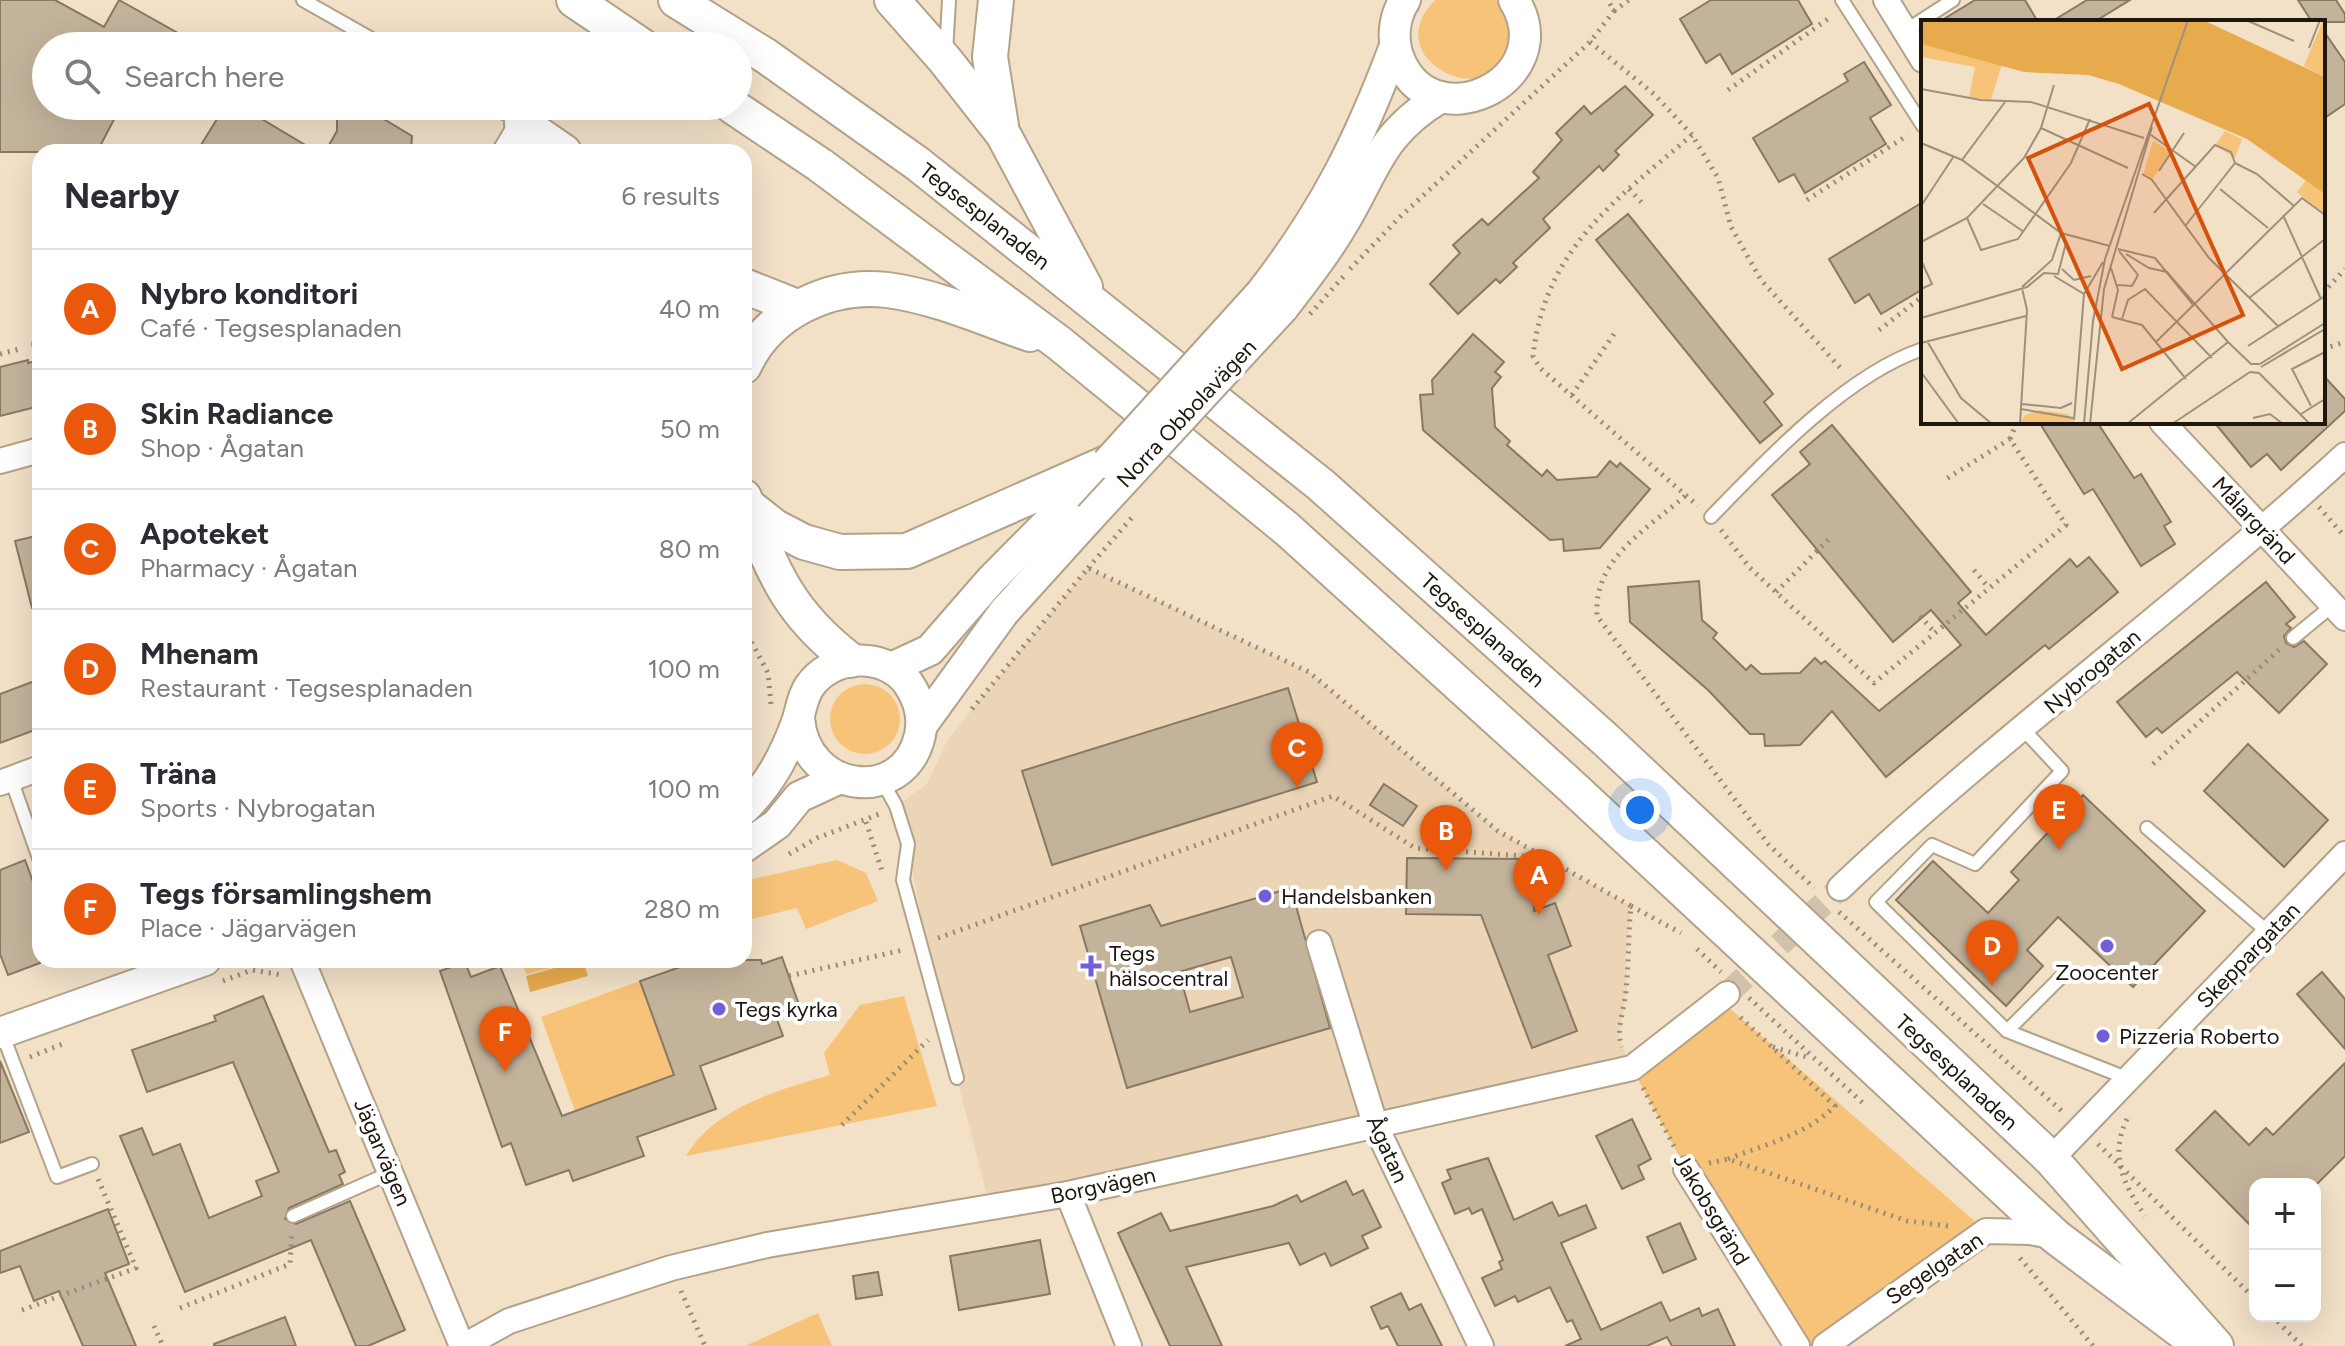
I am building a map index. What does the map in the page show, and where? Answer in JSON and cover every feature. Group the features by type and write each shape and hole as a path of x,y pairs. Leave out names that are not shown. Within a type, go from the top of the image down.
{"main road":[{"path":"574,0 621,32"},
{"name":"Tegsesplanaden","path":"676,0 727,32"},
{"path":"892,0 945,60 1003,134 1093,301"},
{"path":"996,0 990,57 1003,134"},
{"name":"Tegsesplanaden","path":"752,47 918,164 1321,485 1583,719 2051,1159 2216,1346"},
{"path":"752,119 820,165 1059,343 1287,529 1571,786 2056,1237 2201,1346"},
{"path":"513,138 535,144"},
{"path":"752,289 797,307"},
{"path":"752,348 772,325 797,307 858,289 887,290 1059,343"},
{"path":"752,506 775,527 804,542 840,552 873,554 907,551 1071,503 1107,463"},
{"path":"752,517 772,571 805,622 850,660"}],"street":[{"path":"1886,0 1921,57"},
{"path":"1395,46 1416,83 1441,97 1478,97 1496,89 1510,76 1524,41 1524,1"},
{"name":"Norra Obbolavägen","path":"1107,463 1272,301 1295,249 1339,179 1365,126 1395,46 1401,2"},
{"name":"Norra Obbolavägen","path":"891,668 930,650 991,580 1272,301 1342,226 1389,139 1411,115 1441,97"},
{"name":"Målargränd","path":"2164,424 2339,611"},
{"path":"0,461 32,452"},
{"name":"Nybrogatan","path":"1839,899 2023,729 2263,530 2345,455"},
{"name":"Norra Obbolavägen","path":"881,779 909,758 922,725 1004,612 1071,503"},
{"path":"752,799 774,773 799,718 809,687 828,670 850,660 878,663 891,668 914,692 922,725"},
{"path":"799,718 800,733 813,761 838,779 859,783 881,779"},
{"path":"6,781 32,771"},
{"path":"752,841 777,824 799,797 838,779"},
{"name":"Skeppargatan","path":"2051,1159 2345,854"},
{"name":"Ågatan","path":"1319,943 1376,1127 1481,1346"},
{"name":"Jägarvägen","path":"306,968 463,1346"},
{"path":"1,1033 207,973"},
{"name":"Borgvägen","path":"463,1346 509,1321 671,1268 767,1245 1068,1194 1632,1068 1732,994"},
{"name":"Jakobsgränd","path":"1686,1169 1797,1346"},
{"path":"1068,1194 1129,1346"},
{"name":"Segelgatan","path":"1825,1346 1999,1236 2056,1237"}],"lane":[{"path":"303,0 359,32"},
{"path":"945,60 949,0"},
{"path":"1922,20 1953,0"},
{"path":"1844,3 1921,123"},
{"path":"1905,31 1921,21"},
{"path":"501,120 513,138"},
{"path":"1711,517 1765,461 1856,386 1892,359 1921,350"},
{"path":"2293,638 2339,611"},
{"path":"2023,729 2062,771 1975,864 1932,845 1876,902 2007,1031 2129,1079"},
{"path":"881,779 896,806 908,844 903,880 957,1078"},
{"path":"6,781 32,842"},
{"path":"2147,828 2269,933"},
{"path":"2007,1031 2065,973"},
{"path":"1,1033 57,1177 92,1164"},
{"path":"293,1216 392,1172"}],"path":[{"path":"1608,0 1614,11"},
{"path":"1344,276 1401,216 1590,42 1614,11 1629,0"},
{"path":"1728,90 1844,3"},
{"path":"1590,42 1654,94 1692,135 1718,178 1731,227 1761,280 1856,386"},
{"path":"1807,200 1921,127"},
{"path":"1692,135 1583,232 1548,291 1539,317 1533,356 1540,368 1711,517 1750,568 1874,683 2066,525 2010,439"},
{"path":"1629,189 1643,204"},
{"path":"2325,291 2345,269"},
{"path":"1879,330 1921,298"},
{"path":"1572,395 1614,334"},
{"path":"2325,348 2345,342"},
{"path":"1943,481 2010,439 2016,424"},
{"path":"2304,492 2345,537"},
{"path":"1685,496 1624,548 1601,576 1595,595 1597,616 1769,845 1815,889"},
{"path":"1776,592 1830,538"},
{"path":"1088,568 1309,672 1498,831 1563,870"},
{"path":"1974,570 1989,588"},
{"path":"1920,616 1935,633"},
{"path":"2153,764 2293,638"},
{"path":"922,944 1333,796 1415,848 1533,856 1680,932 1772,1047 1835,1106 1821,1120 1797,1134 1728,1159 1686,1169"},
{"path":"866,822 885,878"},
{"path":"1839,899 1884,954 2081,1128 2249,1293"},
{"name":"Jakobsgränd","path":"1631,906 1627,988 1618,1038 1686,1169"},
{"path":"789,976 908,949 903,935"},
{"path":"1884,954 1890,948"},
{"path":"207,973 252,970 279,976 296,968"},
{"path":"1732,994 1872,1111"},
{"path":"842,1125 943,1025"},
{"path":"13,1063 69,1041"},
{"path":"1772,1047 1812,1059"},
{"path":"1728,1159 1907,1221 1999,1236 2093,1346"},
{"path":"22,1310 136,1268 92,1164"},
{"path":"180,1308 290,1264 293,1216"},
{"path":"671,1268 705,1346"},
{"path":"2278,1322 2302,1346"},
{"path":"154,1326 163,1346"}],"shaded area":[{"path":"1435,0 1496,0 1504,11 1509,27 1508,46 1500,67 1484,77 1465,79 1445,72 1429,60 1419,43 1420,23"},
{"path":"1088,568 1309,672 1498,831 1631,906 1626,956 1627,988 1619,1038 1632,1068 990,1207 933,985 908,844 896,806 927,784 948,739"},
{"path":"865,684 890,694 900,719 890,744 865,754 840,744 830,719 840,694"},
{"path":"837,860 866,873 878,901 806,929 797,908 752,919 752,879"},
{"path":"524,968 551,968 526,974"},
{"path":"554,968 586,968 588,976 530,992 526,976"},
{"path":"640,981 674,1075 575,1111 541,1017"},
{"path":"904,996 937,1106 686,1156 698,1139 731,1113 770,1094 830,1075 824,1053 860,1005"},
{"path":"1720,1000 1986,1231 1825,1346 1797,1346 1686,1169 1632,1068"},
{"path":"818,1313 832,1346 745,1346"}],"building":[{"path":"0,0 55,0 104,27 119,0 176,32 32,32 32,120 114,120 101,144 32,144 32,152 0,152"},
{"path":"1711,0 1798,0 1812,24 1732,74 1720,54 1706,63 1680,19"},
{"path":"1975,0 2025,0 2037,20 1942,20"},
{"path":"2087,0 2130,0 2097,20 2054,20"},
{"path":"2298,0 2336,0 2345,14 2345,22 2311,20"},
{"path":"2325,33 2345,62 2345,104 2325,118"},
{"path":"1864,62 1891,105 1870,118 1886,144 1805,193 1794,174 1779,182 1753,138 1848,81 1844,74"},
{"path":"1625,86 1653,115 1615,151 1619,155 1603,171 1599,166 1543,219 1550,228 1513,263 1517,267 1500,283 1496,279 1458,314 1430,284 1460,253 1453,245 1482,219 1488,225 1539,178 1533,172 1562,140 1556,133 1584,106 1591,114"},
{"path":"216,120 263,120 304,144 202,144"},
{"path":"337,120 385,120 412,136 412,144 330,144 337,131"},
{"path":"1921,203 1921,290 1881,314 1869,294 1855,303 1829,259"},
{"path":"1628,214 1773,394 1764,402 1782,425 1760,443 1596,240"},
{"path":"1473,334 1504,362 1495,372 1501,377 1492,388 1495,427 1510,441 1507,445 1542,476 1547,470 1557,480 1597,477 1610,461 1617,467 1620,463 1650,489 1600,548 1564,551 1563,539 1550,540 1423,430 1420,395 1433,394 1432,380"},
{"path":"28,360 28,363 32,362 32,408 0,416 0,367"},
{"path":"2325,377 2345,399 2345,411 2281,470 2267,454 2251,467 2216,424 2325,424"},
{"path":"2040,424 2098,424 2134,478 2141,474 2171,522 2164,526 2175,544 2141,566 2093,489 2084,494"},
{"path":"1832,425 1971,592 1958,603 1986,635 2070,559 2077,567 2089,557 2118,592 2049,649 2045,645 1886,777 1832,711 1800,745 1765,746 1764,734 1750,734 1708,690 1630,622 1628,587 1699,581 1702,620 1717,633 1713,638 1746,670 1751,665 1761,674 1800,673 1815,658 1821,664 1825,661 1879,711 1961,645 1931,610 1893,642 1772,495 1810,464 1800,452"},
{"path":"32,537 32,608 15,541"},
{"path":"2266,582 2295,617 2286,624 2291,628 2284,636 2286,643 2294,647 2304,641 2327,664 2279,713 2237,672 2162,733 2157,728 2146,737 2117,702"},
{"path":"32,682 32,731 0,743 0,694"},
{"path":"1288,688 1317,782 1052,865 1022,771"},
{"path":"2248,744 2328,820 2284,867 2204,791"},
{"path":"1384,784 1417,806 1403,826 1370,805"},
{"path":"2083,795 2205,911 2133,987 2058,917 2027,950 2043,966 2006,1006 1896,900 1933,861 1988,913 2019,880 2011,872"},
{"path":"1407,858 1534,859 1534,911 1555,903 1571,946 1548,955 1577,1031 1532,1048 1481,915 1406,914"},
{"path":"25,860 32,879 32,966 8,975 0,954 0,870"},
{"path":"1291,888 1330,1028 1127,1088 1080,926 1150,905 1161,926","holes":["1231,957 1243,997 1190,1012 1179,972"]},
{"path":"782,957 799,1005 775,1014 783,1036 700,1066 716,1109 637,1137 644,1156 573,1181 569,1170 526,1185 511,1143 502,1147 440,971 467,968 471,977 501,968 562,1116 674,1075 640,981 677,968 752,968 752,960 761,960 762,964"},
{"path":"2322,972 2345,999 2345,1049 2297,994"},
{"path":"263,996 329,1152 336,1150 345,1172 339,1175 343,1184 289,1208 285,1219 296,1224 350,1201 405,1330 368,1346 356,1346 311,1240 185,1292 120,1136 142,1128 153,1155 180,1144 209,1218 262,1196 256,1181 279,1172 233,1062 147,1092 132,1050 216,1021 214,1016"},
{"path":"0,1061 29,1132 0,1143"},
{"path":"2345,1063 2345,1156 2321,1180 2249,1178 2249,1224 2176,1150 2215,1111 2249,1145 2266,1128 2273,1135"},
{"path":"1632,1119 1651,1159 1638,1166 1644,1179 1622,1189 1596,1136"},
{"path":"1488,1158 1514,1220 1552,1202 1559,1216 1586,1205 1596,1228 1561,1243 1601,1330 1661,1302 1670,1321 1699,1308 1702,1316 1718,1309 1735,1346 1672,1346 1667,1337 1647,1346 1565,1346 1581,1339 1572,1320 1567,1322 1550,1287 1518,1302 1515,1296 1495,1306 1482,1278 1502,1269 1499,1262 1503,1260 1482,1209 1472,1214 1469,1208 1455,1214 1442,1183 1451,1179 1447,1170"},
{"path":"1346,1181 1353,1195 1363,1190 1381,1227 1362,1236 1368,1248 1331,1266 1325,1253 1300,1265 1289,1243 1186,1267 1222,1346 1170,1346 1118,1233 1161,1213 1170,1231 1273,1206 1297,1195 1301,1202"},
{"path":"108,1209 129,1264 105,1273 136,1346 83,1346 59,1291 34,1301 20,1266 0,1273 0,1251"},
{"path":"1680,1223 1696,1259 1663,1273 1647,1237"},
{"path":"1040,1240 1050,1294 959,1310 950,1256"},
{"path":"878,1272 882,1295 856,1299 853,1276"},
{"path":"1401,1293 1409,1310 1421,1304 1442,1346 1398,1346 1388,1326 1381,1329 1371,1307"},
{"path":"285,1317 296,1346 214,1346 214,1344"}],"tunnel":[{"path":"1727,994 1840,888"}],"place":[{"name":"Apoteket","path":"1297,788"},
{"name":"Träna","path":"2059,850"},
{"name":"Skin Radiance","path":"1446,871"},
{"name":"Handelsbanken","path":"1265,896"},
{"name":"Nybro konditori","path":"1539,915"},
{"name":"Zoocenter","path":"2107,946"},
{"name":"Tegs hälsocentral","path":"1091,966"},
{"name":"Mhenam","path":"1992,986"},
{"name":"Tegs kyrka","path":"719,1009"},
{"name":"Pizzeria Roberto","path":"2103,1036"},
{"name":"Tegs församlingshem","path":"505,1072"}]}
